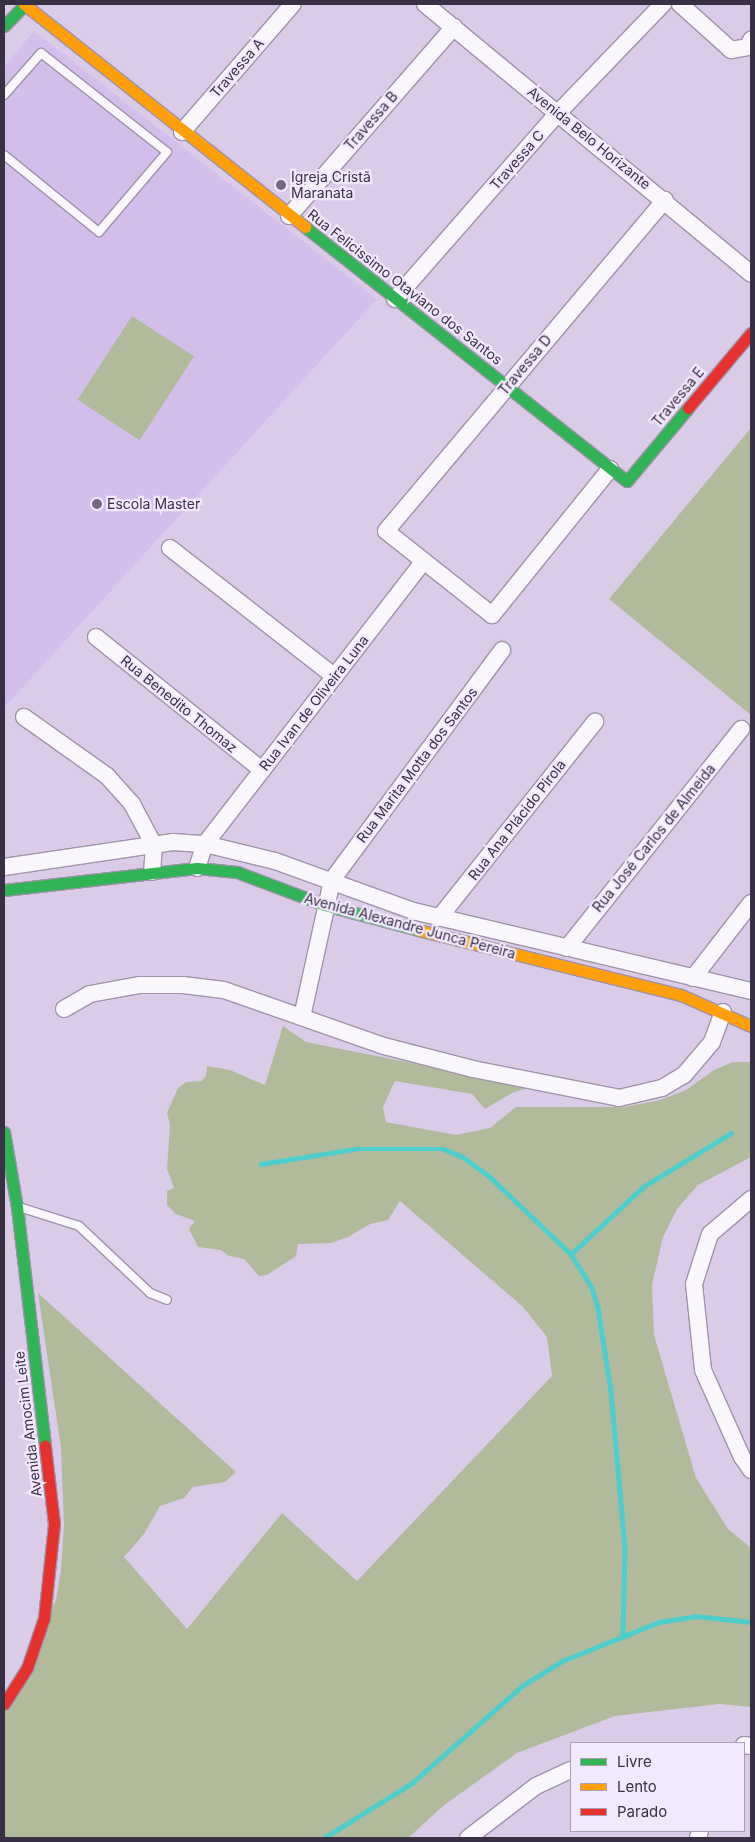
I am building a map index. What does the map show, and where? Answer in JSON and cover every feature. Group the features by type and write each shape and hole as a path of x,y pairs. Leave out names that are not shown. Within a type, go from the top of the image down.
{"street":[{"name":"Rua Felicissimo Otaviano dos Santos","path":"25,4 182,132 508,385 627,481"},
{"path":"4,26 25,4"},
{"name":"Travessa A","path":"182,132 292,4"},
{"name":"Avenida Belo Horizante","path":"425,4 557,114 665,200 751,274"},
{"name":"Travessa C","path":"395,299 557,114 663,4"},
{"path":"680,4 732,50 750,44"},
{"name":"Travessa B","path":"289,216 454,27"},
{"name":"Travessa D","path":"423,562 386,531 665,200"},
{"name":"Travessa E","path":"627,481 751,333"},
{"path":"423,562 492,615 610,469"},
{"path":"170,548 335,677"},
{"name":"Rua Ivan de Oliveira Luna","path":"197,868 205,844 423,562"},
{"name":"Rua Benedito Thomaz","path":"96,638 262,770"},
{"name":"Rua Marita Motta dos Santos","path":"332,880 502,650"},
{"path":"24,718 107,776 132,804 154,845 152,872"},
{"name":"Rua Ana Plácido Pirola","path":"440,918 595,722"},
{"name":"Rua José Carlos de Almeida","path":"567,948 741,729"},
{"name":"Avenida Alexandre Junca Pereira","path":"4,866 173,842 205,844 257,856 332,880 367,896 440,918 751,991"},
{"name":"Avenida Alexandre Junca Pereira","path":"4,890 197,868 237,872 325,905 681,995 751,1026"},
{"path":"302,1017 332,880"},
{"path":"693,978 751,903"},
{"path":"64,1009 90,994 140,985 183,984 224,990 384,1046 455,1064 619,1098 662,1088 684,1075 712,1042 723,1012"},
{"name":"Avenida Amocim Leite","path":"4,1132 18,1207 54,1524 44,1618 27,1668 4,1704"},
{"path":"751,1200 710,1234 694,1284 703,1370 742,1457 751,1470"},
{"path":"468,1838 536,1786 570,1770"}],"lane":[{"path":"4,95 41,53 167,152 99,232 4,155"},
{"path":"18,1207 79,1226 150,1293 167,1300"}],"shaded area":[{"name":"Escola Master","path":"34,31 377,299 4,708 4,67"}],"green space":[{"path":"132,316 194,356 140,440 78,400"},
{"path":"751,428 751,715 609,599"},
{"path":"283,1026 306,1042 532,1087 514,1092 485,1109 472,1094 395,1081 383,1107 386,1122 456,1135 490,1128 516,1107 624,1107 660,1100 686,1090 714,1070 733,1062 751,1062 751,1157 698,1185 677,1209 663,1237 652,1285 654,1335 696,1478 728,1529 751,1548 751,1707 719,1704 615,1716 517,1753 443,1806 408,1838 4,1838 4,1711 56,1600 61,1570 64,1525 61,1448 38,1293 236,1472 225,1482 193,1487 184,1498 160,1506 144,1534 124,1557 187,1629 282,1513 357,1581 552,1376 547,1337 523,1307 400,1201 388,1220 370,1224 348,1237 331,1243 298,1244 296,1256 267,1275 259,1276 244,1259 229,1256 221,1250 198,1247 189,1229 195,1221 176,1214 167,1205 167,1191 174,1188 167,1169 170,1125 167,1113 178,1088 186,1082 201,1081 206,1076 207,1066 230,1070 265,1085"}],"waterway":[{"path":"571,1254 643,1187 731,1133"},
{"path":"261,1164 355,1149 444,1149 463,1157 488,1175 571,1254 592,1288 598,1308 611,1391 625,1547 623,1634"},
{"path":"324,1838 412,1783 522,1686 562,1661 659,1622 696,1616 751,1622"}],"traffic: fast":[{"path":"4,26 25,4"},
{"path":"305,227 627,481 688,408"},
{"path":"4,890 197,868 237,872 325,905 418,930"},
{"path":"4,1132 17,1207 45,1446"}],"traffic: slow":[{"path":"24,4 305,227"},
{"path":"418,930 681,995 751,1026"}],"traffic: jam":[{"path":"688,408 751,333"},
{"path":"4,1704 27,1668 44,1618 54,1524 45,1446"}],"place":[{"name":"Igreja Cristã Maranata","path":"281,185"},
{"name":"Escola Master","path":"97,504"}]}
